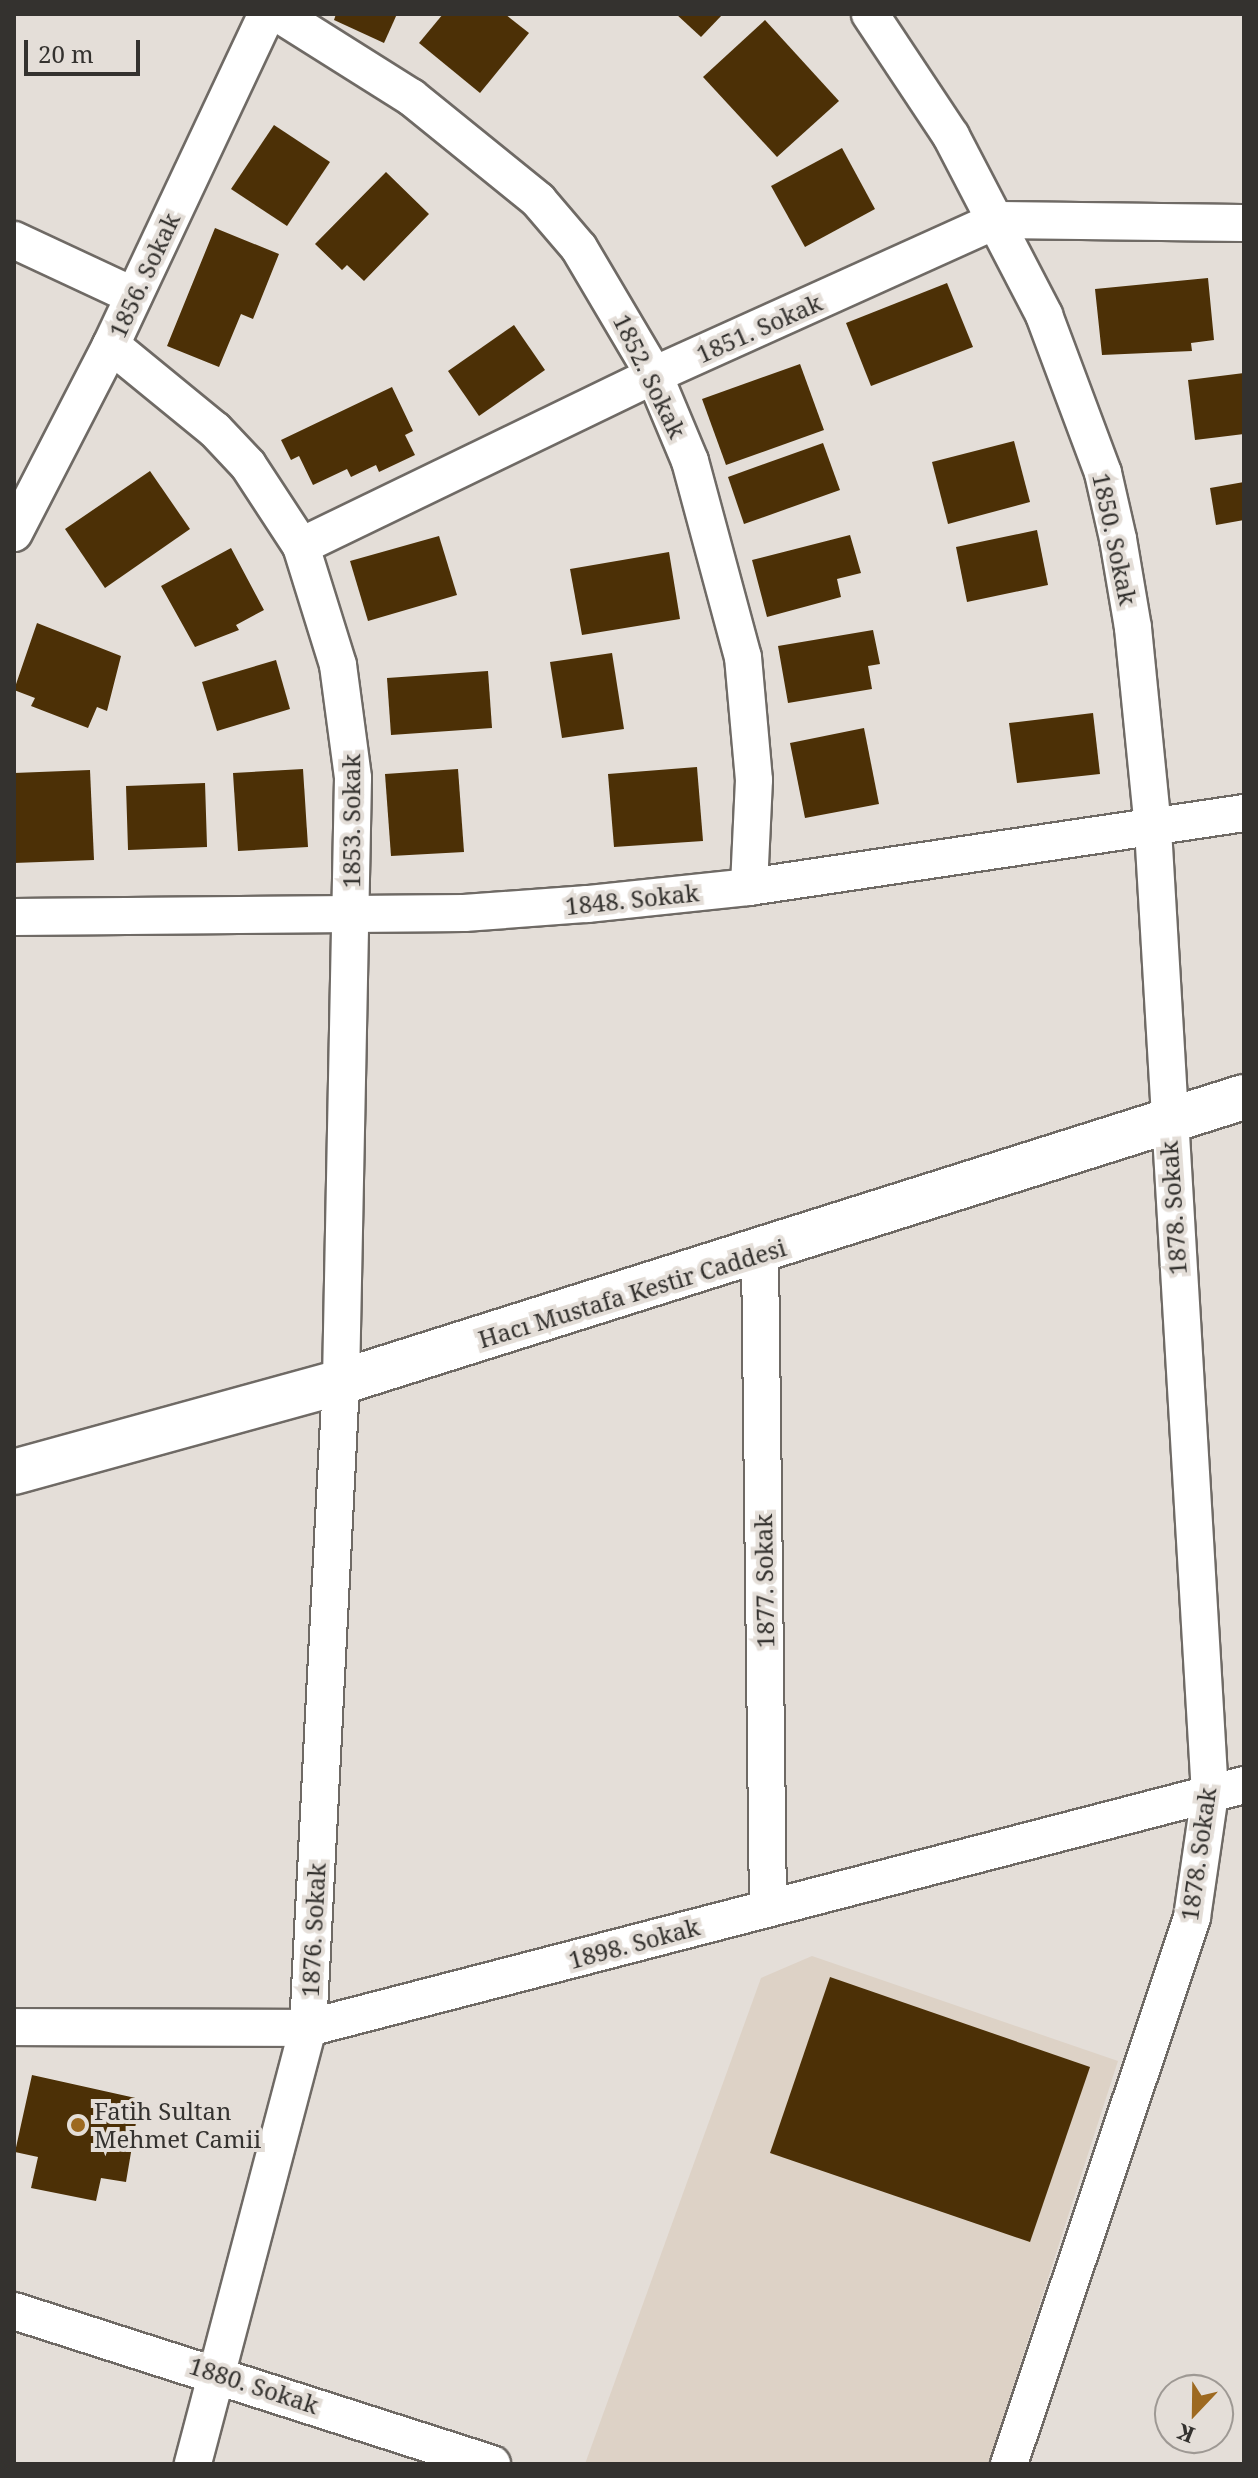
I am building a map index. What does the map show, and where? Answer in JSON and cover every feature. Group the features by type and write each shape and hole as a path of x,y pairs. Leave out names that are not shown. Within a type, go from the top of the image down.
{"street":[{"name":"1856. Sokak","path":"14,533 111,345 267,14"},
{"name":"1852. Sokak","path":"279,14 411,97 538,200 579,248 654,375 690,461 743,657 754,780 749,887"},
{"name":"1850. Sokak","path":"870,14 998,220 1044,315 1103,473 1133,628 1153,829 1167,1120"},
{"name":"1851. Sokak","path":"301,546 654,375 998,220 1244,223"},
{"path":"14,240 134,296"},
{"name":"1853. Sokak","path":"111,345 215,430 248,465 301,546 325,609 349,724 352,913 341,1382"},
{"name":"1848. Sokak","path":"14,917 479,912 749,887 1244,813"},
{"name":"Hacı Mustafa Kestir Caddesi","path":"14,1472 341,1382 760,1254 1244,1097"},
{"name":"1878. Sokak","path":"1009,2464 1192,1918 1227,1790 1167,1120"},
{"name":"1877. Sokak","path":"760,1254 768,1908"},
{"name":"1876. Sokak","path":"193,2464 308,2028 341,1382"},
{"name":"1898. Sokak","path":"14,2027 308,2028 1227,1790"},
{"name":"1880. Sokak","path":"14,2311 219,2372 492,2464"}],"shaded area":[{"path":"812,1956 1118,2061 988,2464 585,2464 761,1978"}],"building":[{"path":"336,14 397,14 384,43 334,20"},
{"path":"443,14 505,14 529,33 480,93 419,43"},
{"path":"676,14 723,14 701,37"},
{"path":"765,20 839,101 777,157 703,77"},
{"path":"274,125 330,162 287,226 231,189"},
{"path":"842,148 875,209 805,247 771,186"},
{"path":"386,172 429,214 364,281 347,265 342,270 315,244"},
{"path":"215,228 279,254 253,319 241,314 219,367 167,346"},
{"path":"1208,278 1214,340 1191,343 1192,351 1102,355 1095,289"},
{"path":"947,283 973,347 871,386 846,323"},
{"path":"514,325 545,370 479,416 448,371"},
{"path":"800,364 824,430 726,465 702,399"},
{"path":"1244,373 1244,434 1195,440 1188,380"},
{"path":"392,387 413,431 405,435 415,455 379,472 376,465 351,477 347,469 313,485 299,456 291,460 281,440"},
{"path":"1014,441 1030,502 948,524 932,462"},
{"path":"823,443 840,490 744,524 728,477"},
{"path":"150,471 190,529 105,588 65,529"},
{"path":"1244,482 1244,520 1216,525 1210,488"},
{"path":"1037,530 1048,585 967,602 956,547"},
{"path":"850,535 861,573 837,579 841,597 767,617 752,560"},
{"path":"439,536 457,595 368,621 350,561"},
{"path":"231,548 264,610 236,625 239,630 195,647 161,586"},
{"path":"669,552 680,619 582,635 570,569"},
{"path":"37,623 121,656 107,711 97,707 88,728 31,706 35,698 14,690"},
{"path":"873,630 880,664 868,666 872,689 788,703 778,646"},
{"path":"612,653 624,729 562,738 550,662"},
{"path":"276,660 290,709 217,731 202,682"},
{"path":"488,671 492,728 391,735 387,678"},
{"path":"1093,713 1100,774 1017,783 1009,723"},
{"path":"864,728 879,804 805,818 790,743"},
{"path":"697,767 703,841 614,847 608,774"},
{"path":"303,769 308,847 238,851 233,773"},
{"path":"458,769 464,852 391,856 385,774"},
{"path":"90,770 94,860 14,863 14,773"},
{"path":"205,783 207,847 128,850 126,786"},
{"path":"830,1977 1090,2067 1030,2242 770,2153"},
{"name":"Fatih Sultan Mehmet Camii","path":"32,2075 140,2099 126,2182 101,2178 96,2201 31,2188 38,2157 15,2152"}],"place":[{"name":"Fatih Sultan Mehmet Camii","path":"78,2125"}]}
